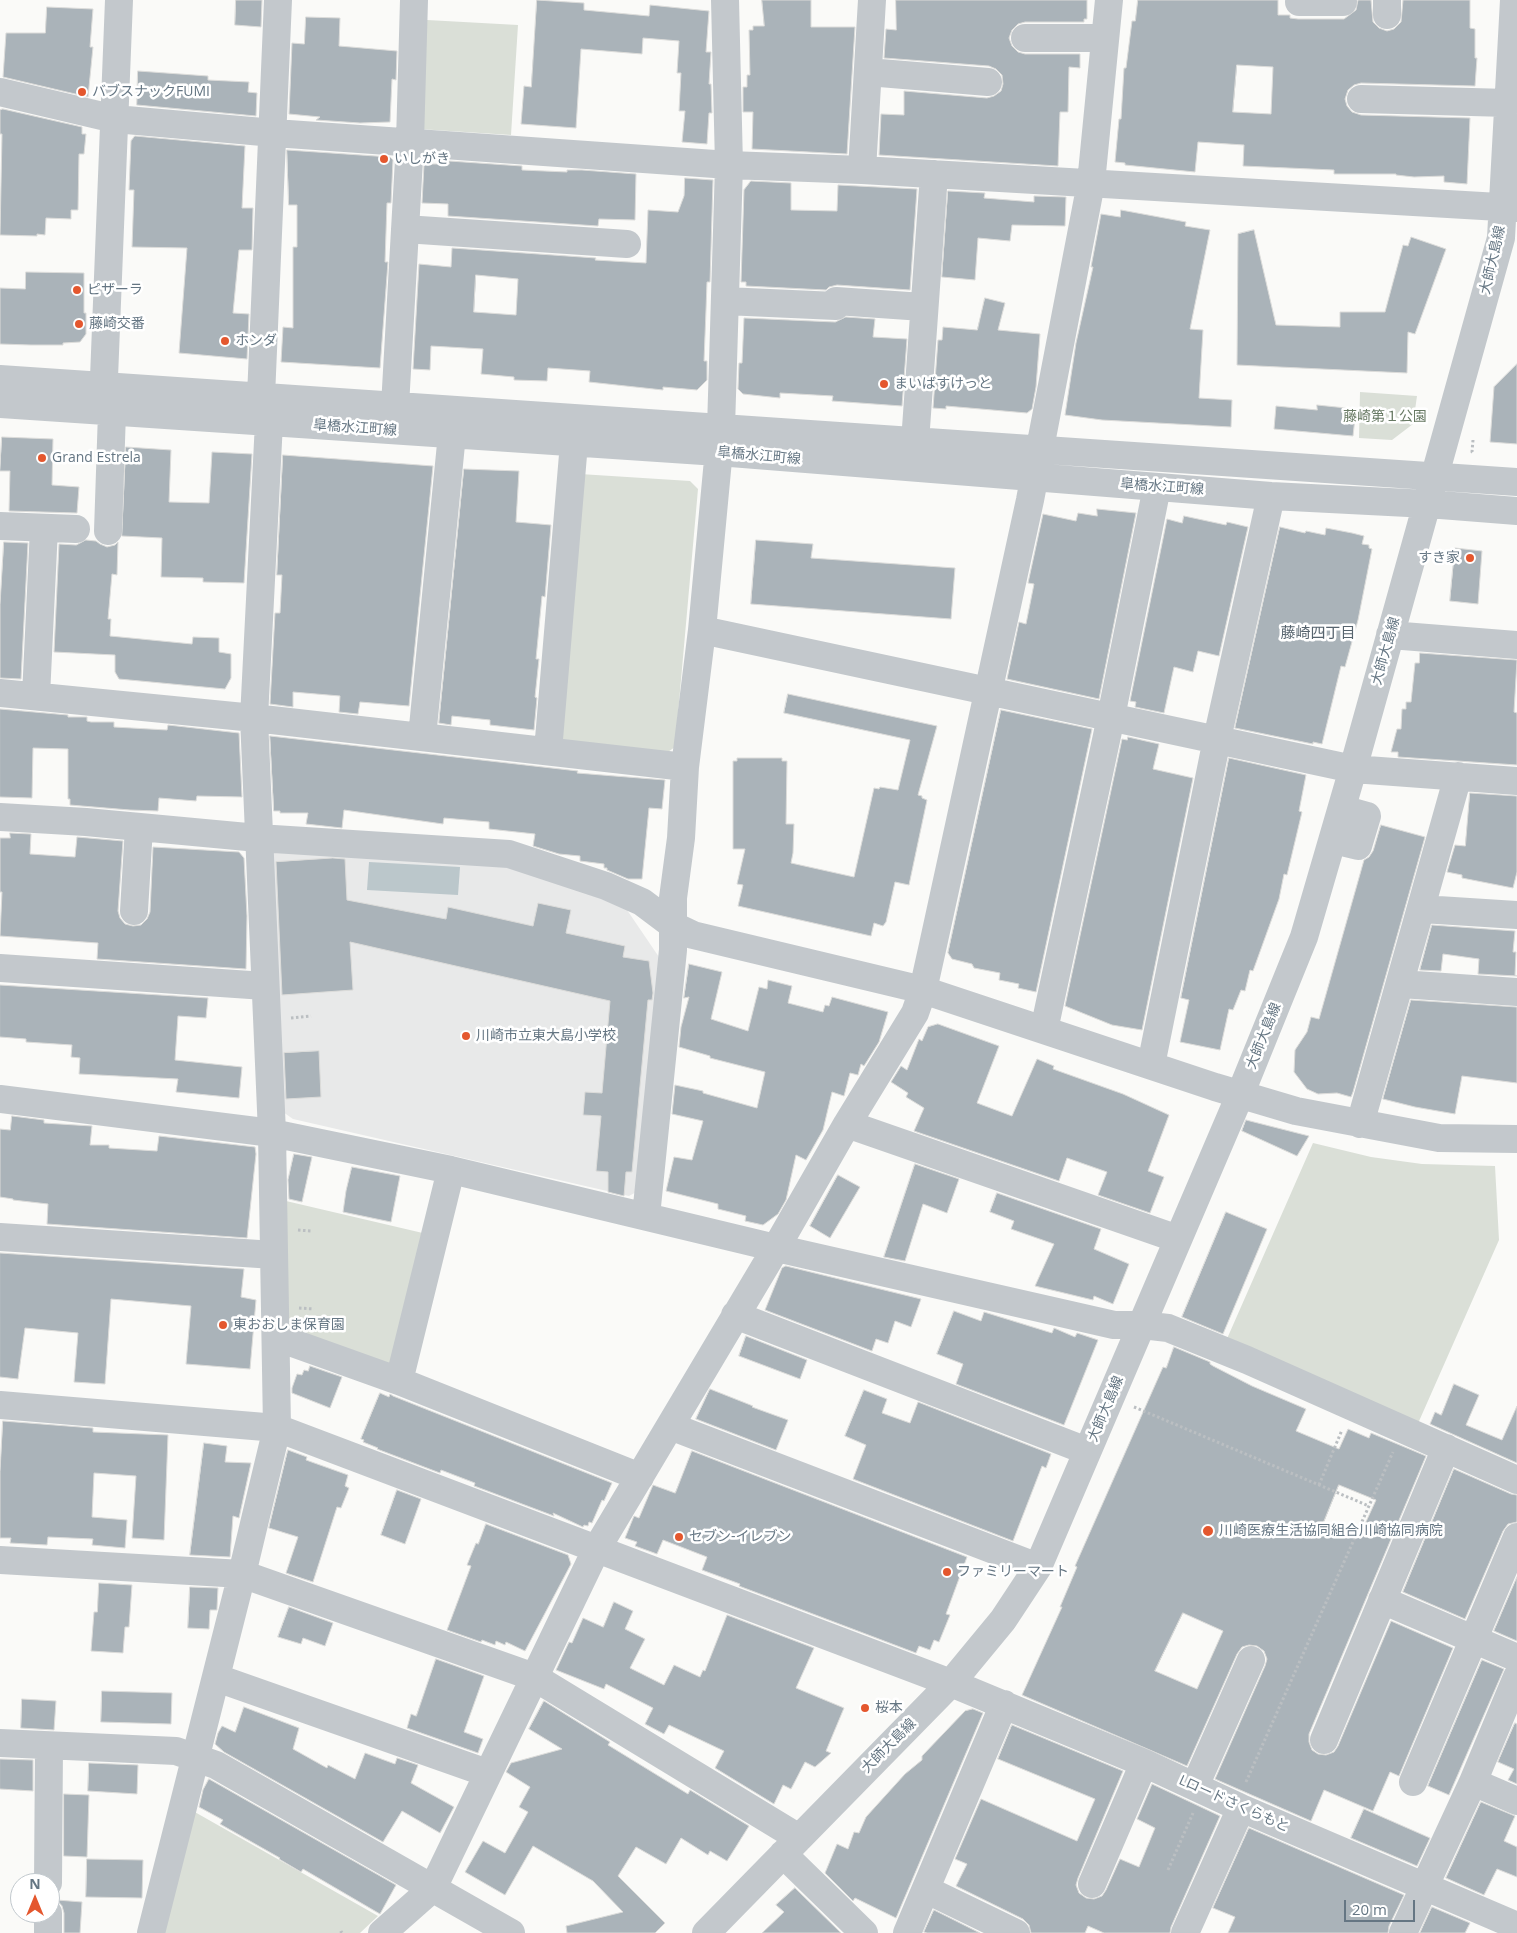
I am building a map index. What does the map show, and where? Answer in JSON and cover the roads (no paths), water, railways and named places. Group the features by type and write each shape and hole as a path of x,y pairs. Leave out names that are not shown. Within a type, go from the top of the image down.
{"street":[{"path":"108,531 106,403 119,0"},
{"path":"151,1933 242,1574 276,1428 272,1133 254,718 278,0"},
{"path":"395,406 410,142 414,0"},
{"path":"646,1216 674,950 674,898 681,838 685,767 702,630 720,440 729,165 725,0"},
{"path":"862,170 872,0"},
{"path":"382,1933 433,1888 596,1550 776,1248 847,1124 915,1014 923,990 1040,450 1091,183 1109,0"},
{"name":"大師大島線","path":"706,1933 951,1683 1003,1620 1038,1566 1240,1095 1304,937 1354,769 1428,504 1434,475 1510,207 1508,103 1514,0"},
{"path":"1024,38 1105,38"},
{"path":"868,72 988,82"},
{"path":"0,92 115,119 274,133 729,165 862,170 1510,207"},
{"path":"1362,99 1508,103"},
{"path":"915,442 934,174"},
{"path":"405,229 627,244"},
{"path":"725,301 836,306 836,301 924,307"},
{"name":"皐橋水江町線","path":"0,379 106,403"},
{"name":"皐橋水江町線","path":"0,404 106,403 265,410 395,406 720,440 1034,478 1271,496 1428,504 1517,511"},
{"name":"皐橋水江町線","path":"265,410 452,434 574,443 720,440 915,442 1517,482"},
{"path":"422,737 452,434"},
{"path":"548,751 574,443"},
{"path":"1044,1030 1157,487"},
{"path":"1151,1065 1217,739 1271,496"},
{"path":"0,526 76,530"},
{"path":"36,696 44,528"},
{"path":"702,630 1354,769 1517,781"},
{"path":"1390,636 1517,645"},
{"path":"0,693 254,718 685,767"},
{"path":"1360,1124 1401,984 1458,776"},
{"path":"0,817 86,822 258,838 510,854 606,886 642,902 674,926 693,935 923,990 1240,1095 1296,1111 1438,1138 1517,1139"},
{"path":"134,911 139,827"},
{"path":"1422,909 1517,915"},
{"path":"0,968 265,986"},
{"path":"1401,984 1517,992"},
{"path":"0,1099 272,1133 451,1170 776,1248 1114,1325 1142,1325 1168,1328 1247,1360 1517,1480"},
{"path":"847,1124 1178,1239"},
{"path":"399,1381 451,1170"},
{"path":"0,1237 274,1255"},
{"path":"735,1315 1087,1451"},
{"path":"276,1337 399,1381 640,1477"},
{"name":"Lロードさくらもと","path":"0,1405 276,1428 1004,1704 1517,1926"},
{"path":"670,1426 1038,1566"},
{"path":"1324,1740 1446,1448"},
{"path":"1413,1782 1517,1537"},
{"path":"0,1560 242,1574 534,1677 791,1846 864,1933"},
{"path":"1382,1600 1517,1658"},
{"path":"1198,1788 1251,1660"},
{"path":"1403,1933 1472,1782 1517,1677"},
{"path":"216,1678 487,1773"},
{"path":"908,1933 1004,1704"},
{"path":"0,1743 176,1751 216,1765 510,1933"},
{"path":"48,1873 49,1746"},
{"path":"1092,1884 1144,1763"},
{"path":"1472,1782 1517,1801"},
{"path":"1185,1933 1239,1807"},
{"path":"927,1890 1016,1933"}],"place":[{"name":"バブスナックFUMI","path":"82,92"},
{"name":"いしがき","path":"384,159"},
{"name":"ピザーラ","path":"77,290"},
{"name":"藤崎交番","path":"79,324"},
{"name":"ホンダ","path":"225,341"},
{"name":"まいばすけっと","path":"884,384"},
{"name":"Grand Estrela","path":"42,458"},
{"name":"すき家","path":"1470,558"},
{"name":"川崎市立東大島小学校","path":"466,1036"},
{"name":"東おおしま保育園","path":"223,1325"},
{"name":"川崎医療生活協同組合川崎協同病院","path":"1208,1531"},
{"name":"セブン-イレブン","path":"679,1537"},
{"name":"ファミリーマート","path":"947,1572"},
{"name":"桜本","path":"865,1708"}],"district":[{"name":"藤崎四丁目","path":"1318,634"}],"park label":[{"name":"藤崎第１公園","path":"1385,417"}]}
